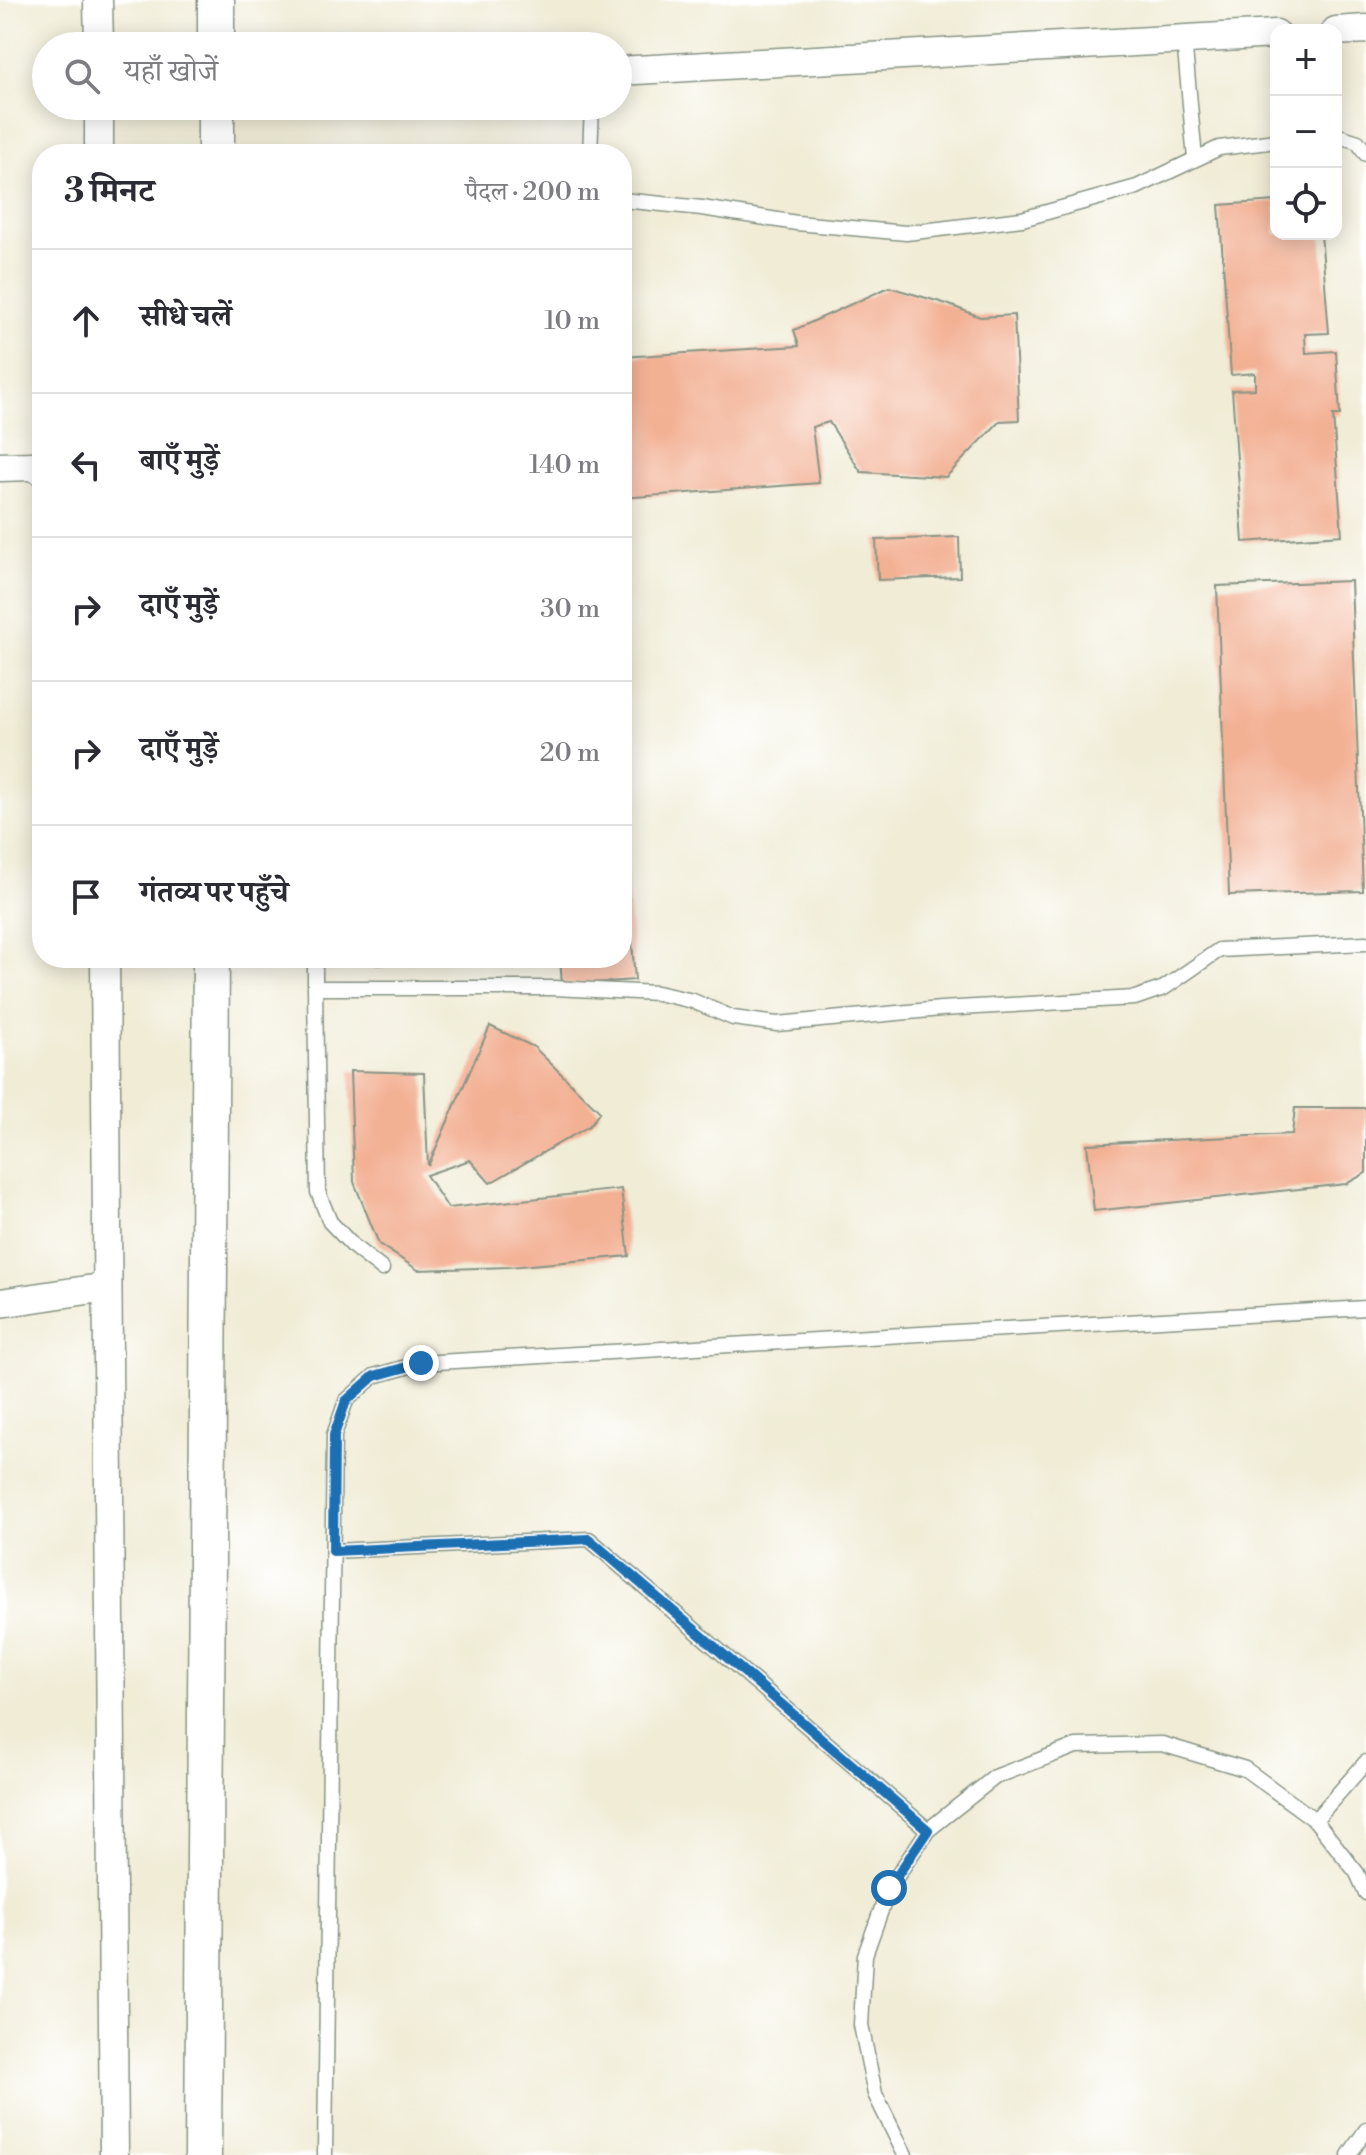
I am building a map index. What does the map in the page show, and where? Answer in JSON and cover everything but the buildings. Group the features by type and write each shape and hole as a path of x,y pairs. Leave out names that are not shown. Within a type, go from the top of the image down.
{"street":[{"path":"98,0 99,32"},
{"path":"216,0 216,32"},
{"path":"1342,31 1366,29"},
{"path":"632,70 1270,34"},
{"path":"99,120 99,144"},
{"path":"216,120 216,144"},
{"path":"0,467 32,466"},
{"path":"105,968 114,2155"},
{"path":"203,2155 211,968"},
{"path":"0,1303 107,1287"}],"lane":[{"path":"1184,39 1195,159"},
{"path":"590,144 591,120"},
{"path":"1342,137 1358,142 1366,154"},
{"path":"632,201 797,223 906,233 1022,219 1137,187 1219,148 1270,142"},
{"path":"315,988 554,988 657,993 693,1001 733,1018 777,1024 941,1009 1135,998 1164,988 1219,950 1366,943"},
{"path":"315,968 318,1192 330,1222 354,1247 382,1269"},
{"path":"325,2155 334,1435 346,1401 374,1376 421,1363 1366,1308"},
{"path":"333,1551 589,1539 928,1830"},
{"path":"905,2155 875,2094 861,2025 865,1955 889,1888 928,1830 995,1777 1076,1746 1162,1744 1245,1769 1315,1820 1357,1873 1366,1893"},
{"path":"1315,1820 1366,1762"},
{"path":"1349,2155 1366,2130"}],"route":[{"path":"421,1363 374,1376 346,1401 334,1435 333,1551 589,1539 928,1830 889,1888"}]}
